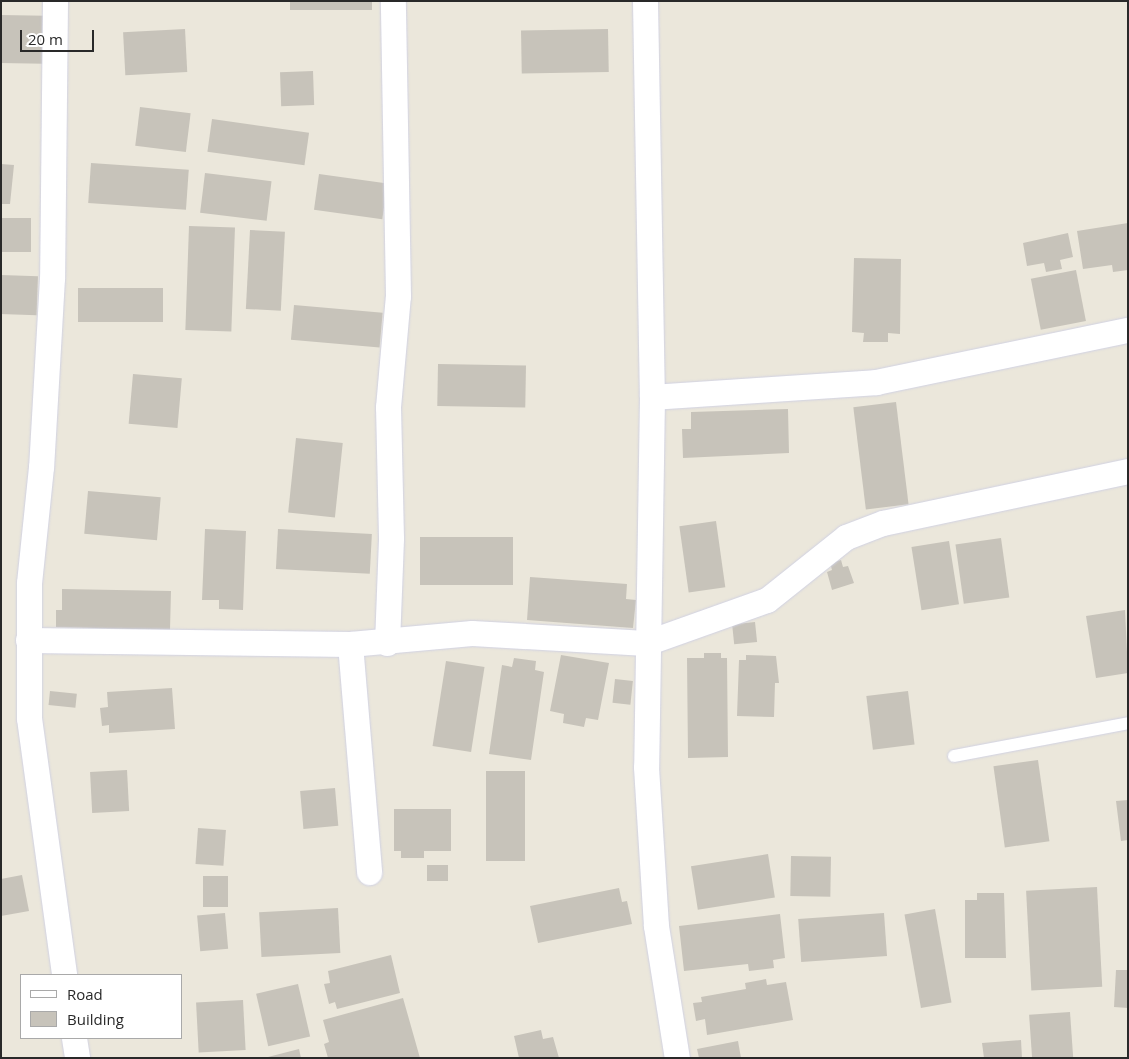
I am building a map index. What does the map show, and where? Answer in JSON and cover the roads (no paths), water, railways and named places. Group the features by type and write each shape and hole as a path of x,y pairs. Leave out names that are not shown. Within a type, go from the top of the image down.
{"street":[{"path":"55,1 52,278 41,467 29,583 28,640 29,718 64,974"},
{"path":"386,643 391,538 388,407 398,286 393,1"},
{"path":"645,1 652,397 646,643 646,767 656,926 677,1058"},
{"path":"652,397 876,382 1128,330"},
{"path":"28,640 350,644 386,643 472,633 646,643 767,600 846,537 883,523 1128,470"},
{"path":"350,644 369,872"},
{"path":"74,1039 77,1058"}],"lane":[{"path":"954,756 1128,723"}]}
